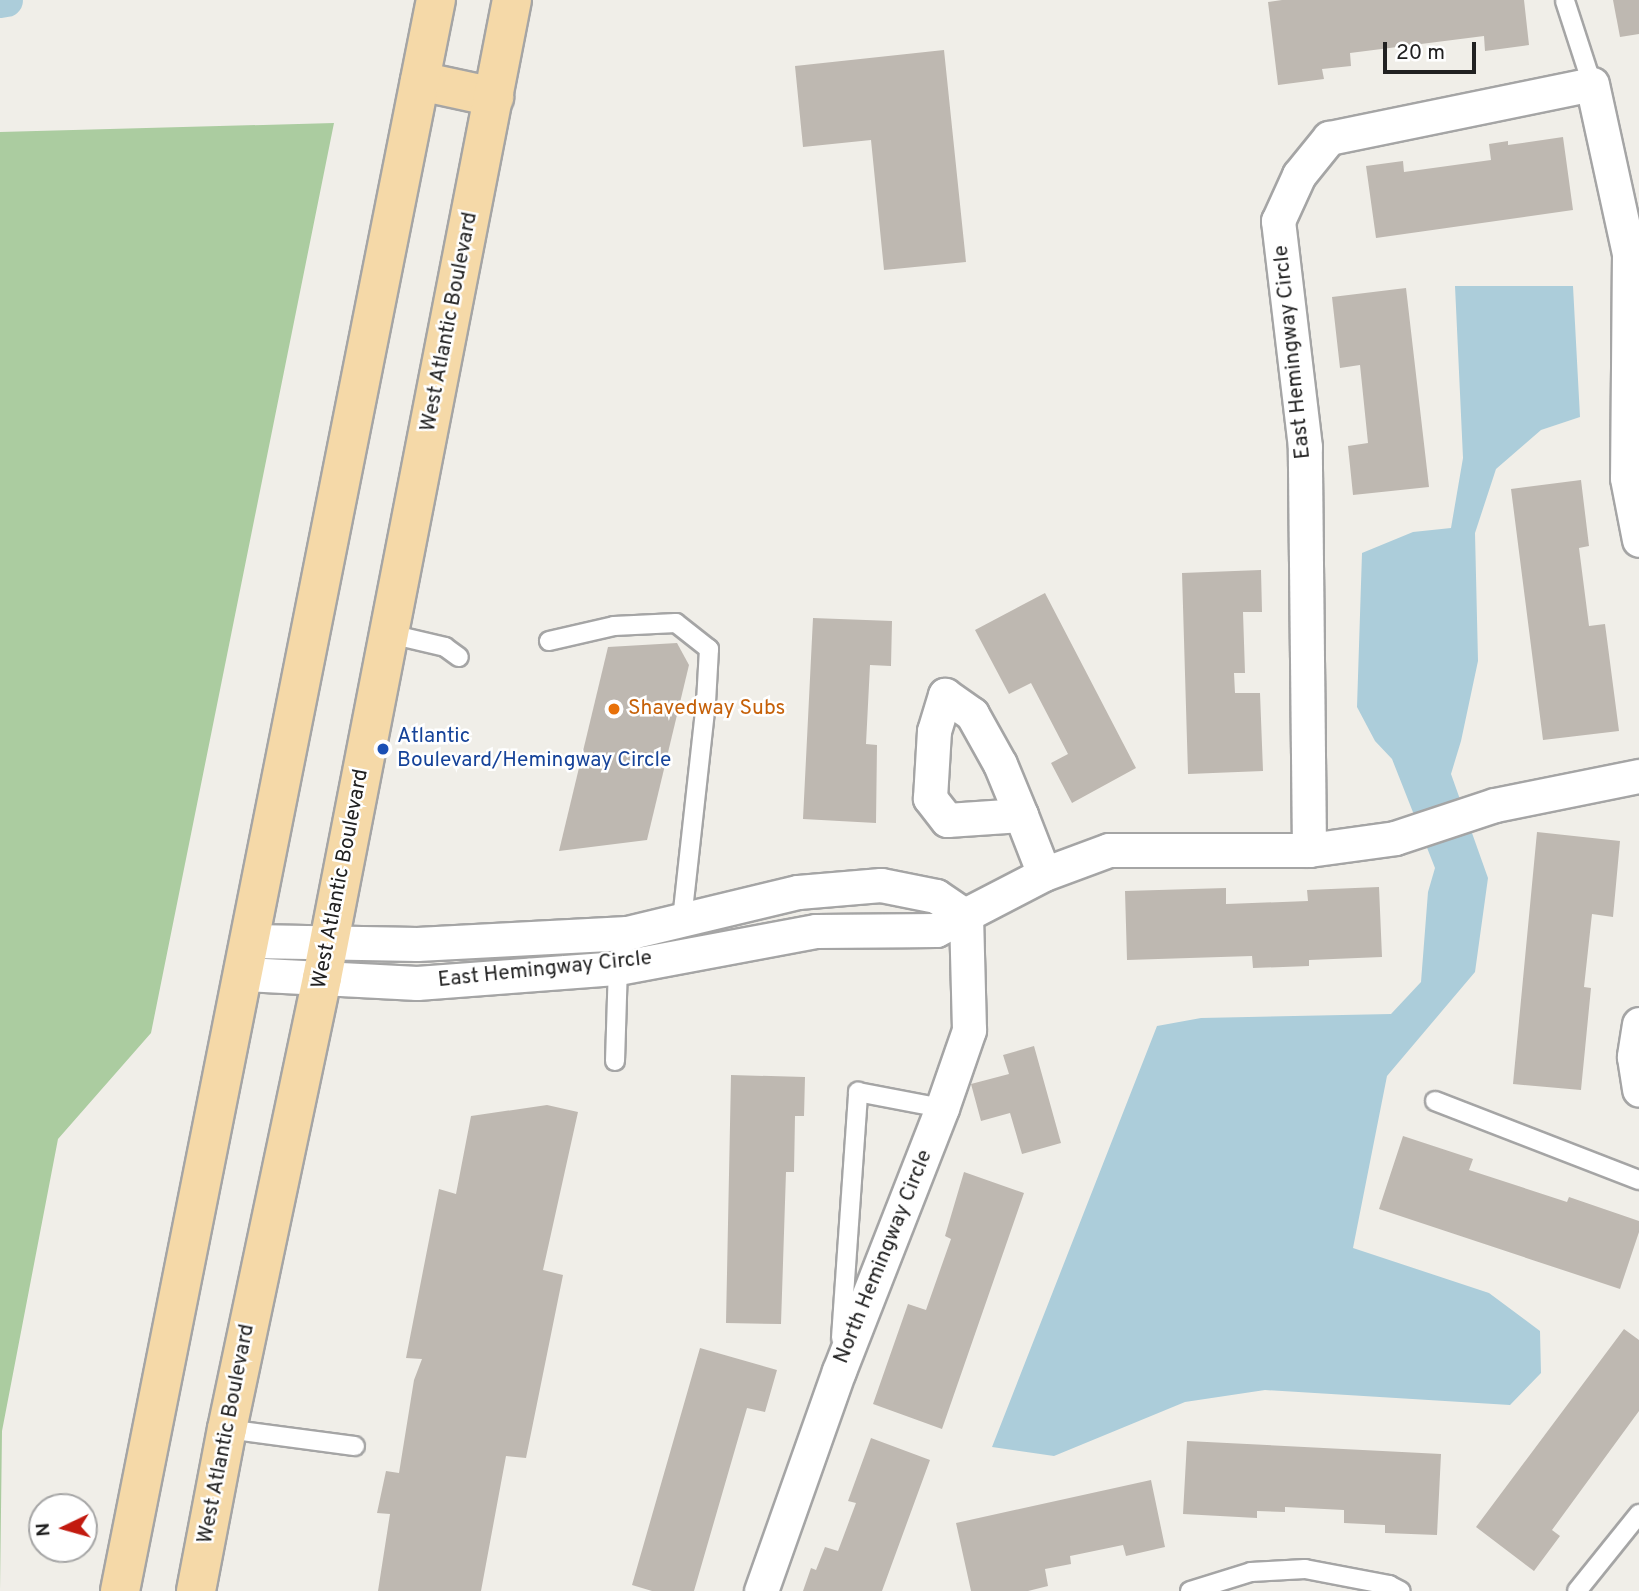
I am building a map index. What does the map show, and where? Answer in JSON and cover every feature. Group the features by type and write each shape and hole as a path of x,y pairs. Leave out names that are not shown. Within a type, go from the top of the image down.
{"main road":[{"path":"120,1591 436,0"},
{"name":"West Atlantic Boulevard","path":"196,1591 390,634 512,0"},
{"path":"420,81 494,97"}],"street":[{"path":"1592,84 1629,254 1628,478 1639,540"},
{"name":"East Hemingway Circle","path":"1308,850 1306,447 1278,221 1299,175 1329,138 1592,84"},
{"name":"East Hemingway Circle","path":"325,960 416,983 618,968 816,931 936,930 1044,874 1109,850 1308,850 1395,838 1495,805 1639,776"},
{"path":"1021,815 1044,874"},
{"name":"East Hemingway Circle","path":"248,957 325,960 510,941 627,933 799,892 881,885 936,896 966,916"},
{"name":"North Hemingway Circle","path":"761,1591 839,1371 942,1108 969,1030 966,916"},
{"path":"1639,1024 1634,1057 1639,1090"}],"lane":[{"path":"1565,1 1592,84"},
{"path":"549,641 614,626 676,622 709,649 706,702 681,919"},
{"path":"390,634 445,648 459,657"},
{"path":"615,1061 618,968 627,933"},
{"path":"839,1371 858,1092 942,1108"},
{"path":"1435,1101 1639,1180"},
{"path":"227,1429 355,1446"},
{"path":"1577,1591 1639,1514"},
{"path":"1190,1591 1251,1572 1304,1569 1390,1585 1401,1591"}],"green space":[{"path":"334,123 151,1033 58,1139 2,1431 0,1591 0,132"}],"water":[{"path":"1455,286 1573,286 1580,417 1541,430 1496,469 1475,533 1478,661 1451,774 1488,878 1475,972 1387,1076 1353,1248 1489,1293 1540,1331 1541,1373 1510,1405 1265,1390 1185,1402 1054,1456 992,1447 1157,1026 1201,1018 1391,1014 1421,982 1428,892 1435,868 1392,759 1375,741 1357,707 1362,553 1413,532 1451,528 1463,458"}],"building":[{"path":"1524,0 1529,45 1485,51 1484,36 1350,53 1351,66 1322,69 1324,79 1278,85 1268,2"},
{"path":"1613,0 1639,0 1639,34 1620,37"},
{"path":"944,50 966,262 884,270 871,140 803,147 795,66"},
{"path":"1563,137 1573,210 1376,238 1366,166 1403,161 1404,172 1491,160 1489,144 1508,141 1508,145"},
{"path":"1406,288 1429,487 1353,495 1348,446 1368,443 1360,365 1340,368 1332,297"},
{"path":"1581,480 1589,546 1579,548 1589,626 1605,624 1619,731 1543,740 1511,489"},
{"path":"1261,570 1262,612 1243,612 1245,673 1234,673 1235,693 1260,693 1263,771 1188,774 1182,573"},
{"path":"1045,593 1136,768 1072,803 1051,763 1068,754 1031,683 1009,694 975,630"},
{"path":"813,618 892,621 891,666 870,665 866,744 877,745 876,823 803,819"},
{"path":"677,643 689,665 647,840 559,851 608,647"},
{"path":"1537,832 1620,841 1613,917 1592,914 1584,987 1591,988 1581,1090 1513,1084"},
{"path":"1379,887 1382,957 1309,960 1309,966 1253,968 1252,956 1127,960 1125,891 1226,888 1226,904 1308,901 1307,890"},
{"path":"1034,1046 1061,1143 1022,1154 1010,1113 981,1121 971,1084 1009,1074 1003,1055"},
{"path":"731,1075 805,1077 804,1116 795,1116 794,1172 786,1172 781,1324 726,1323"},
{"path":"547,1105 578,1112 543,1270 563,1275 526,1458 506,1456 481,1591 378,1591 390,1514 377,1513 386,1471 399,1473 414,1380 422,1359 406,1358 439,1189 456,1194 471,1116"},
{"path":"1403,1136 1473,1159 1469,1170 1567,1202 1569,1197 1639,1221 1639,1232 1620,1289 1379,1209"},
{"path":"964,1172 1024,1193 942,1429 873,1404 908,1304 926,1310 951,1239 945,1236"},
{"path":"1624,1329 1639,1340 1639,1411 1552,1530 1560,1536 1534,1571 1476,1527"},
{"path":"700,1348 777,1370 765,1412 747,1408 694,1591 652,1591 632,1585"},
{"path":"871,1438 930,1460 882,1591 803,1591 811,1568 816,1570 825,1547 838,1551 856,1503 848,1501"},
{"path":"1187,1441 1441,1454 1437,1535 1385,1533 1385,1525 1344,1523 1344,1510 1285,1507 1285,1512 1257,1511 1257,1518 1183,1514"},
{"path":"1151,1480 1165,1547 1126,1556 1123,1545 1070,1556 1071,1564 1045,1569 1048,1586 1028,1591 971,1591 956,1523"}],"waterway":[{"path":"0,1 6,0"}],"place":[{"name":"Shavedway Subs","path":"614,709"},
{"name":"Atlantic Boulevard/Hemingway Circle","path":"383,749"}]}
